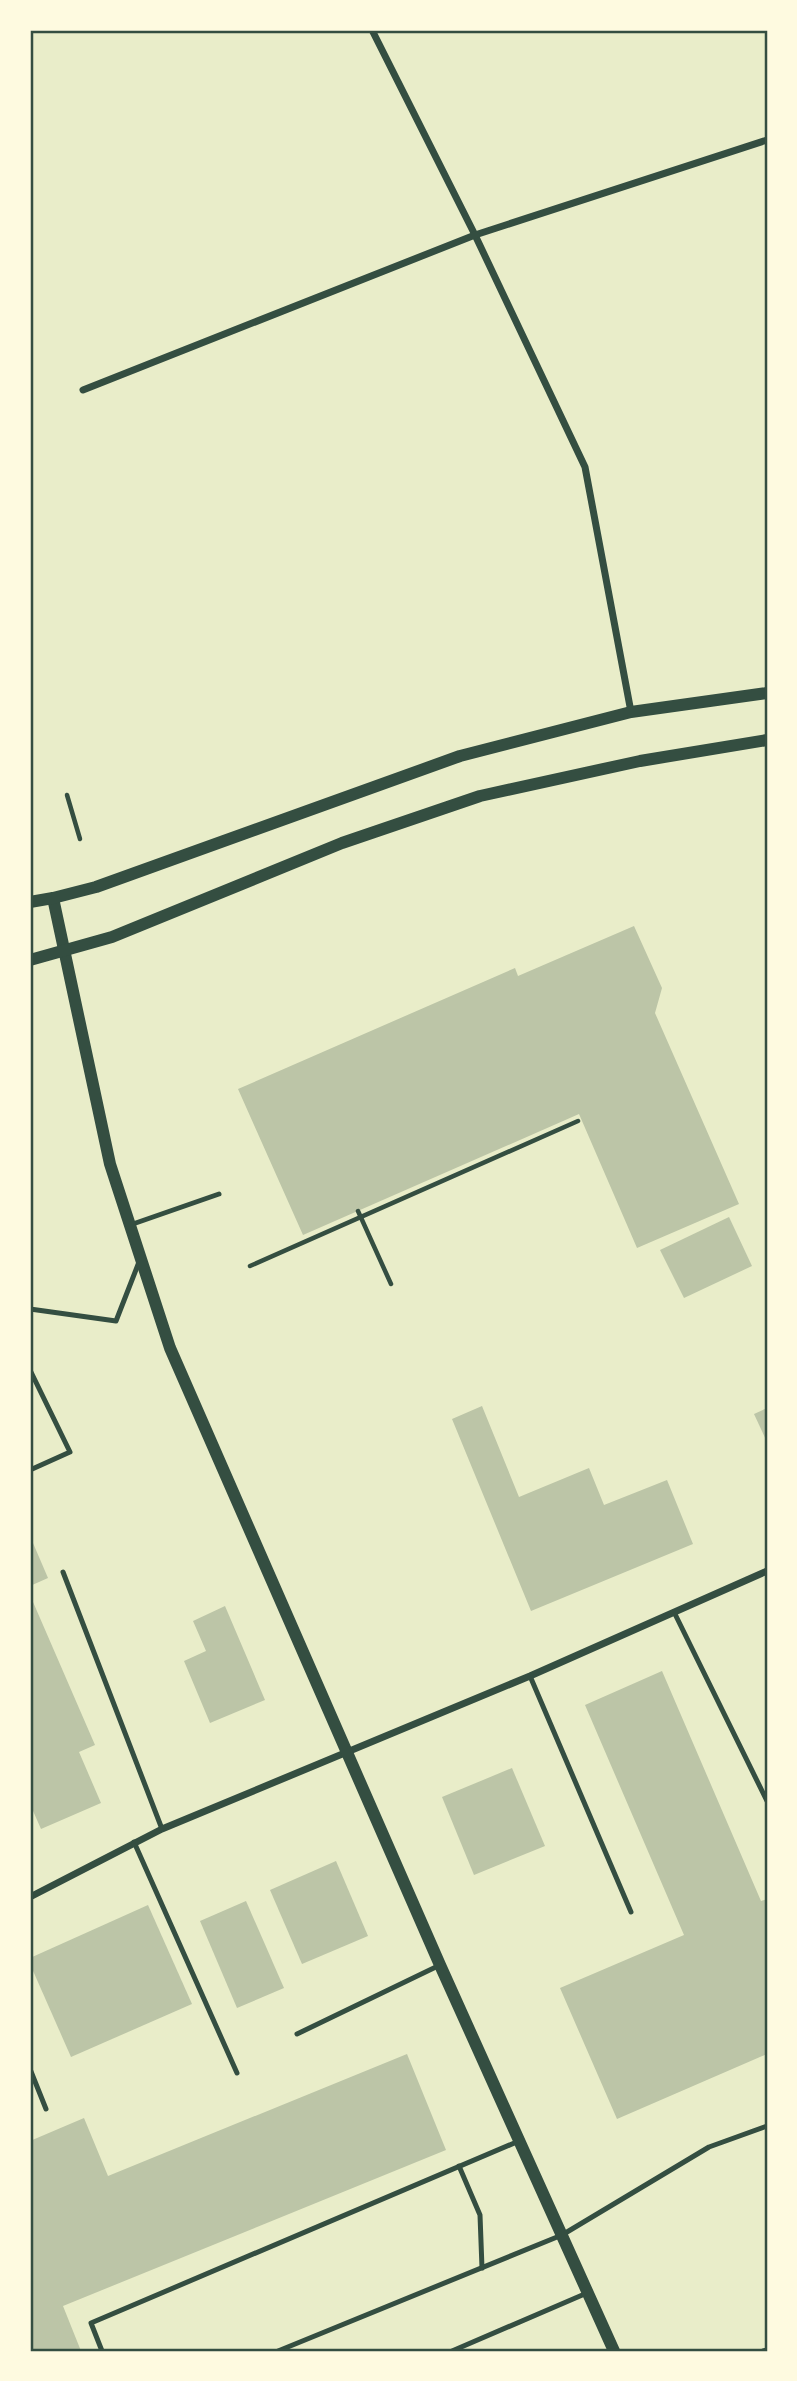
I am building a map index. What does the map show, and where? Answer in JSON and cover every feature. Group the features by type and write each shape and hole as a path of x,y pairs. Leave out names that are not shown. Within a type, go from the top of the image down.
{"street":[{"path":"372,30 475,235 585,467 631,712"},
{"path":"83,390 475,235 767,140"},
{"path":"30,902 96,887 460,756 631,712 767,693"},
{"path":"30,960 112,937 342,843 480,796 640,761 767,740"},
{"path":"53,898 110,1164 170,1348 440,1965 614,2351"},
{"path":"30,1897 162,1829 530,1676 767,1571"}],"lane":[{"path":"130,1225 219,1194"},
{"path":"30,1309 116,1321 141,1258"},
{"path":"30,1370 70,1451 30,1470"},
{"path":"63,1572 162,1829"},
{"path":"674,1612 767,1801"},
{"path":"530,1676 631,1912"},
{"path":"135,1842 237,2073"},
{"path":"298,2034 440,1965"},
{"path":"30,2069 46,2109"},
{"path":"278,2351 562,2235 709,2147 767,2126"},
{"path":"102,2351 91,2323 519,2141"},
{"path":"459,2166 481,2215 482,2268"},
{"path":"452,2351 588,2293"}],"path":[{"path":"67,795 79,839"},
{"path":"250,1266 578,1121"},
{"path":"358,1211 391,1284"}],"building":[{"path":"634,926 662,988 655,1013 739,1204 637,1248 579,1114 303,1235 238,1089 515,968 518,976"},
{"path":"729,1217 752,1266 684,1298 660,1250"},
{"path":"482,1406 519,1497 589,1468 604,1505 667,1480 693,1544 531,1611 452,1419"},
{"path":"767,1408 767,1442 754,1414"},
{"path":"30,1536 48,1578 30,1586"},
{"path":"30,1595 95,1745 79,1752 101,1803 41,1829 30,1804"},
{"path":"225,1606 265,1700 210,1723 184,1661 206,1651 193,1621"},
{"path":"662,1671 761,1901 767,1899 767,2054 617,2119 560,1988 684,1935 585,1705"},
{"path":"512,1768 545,1846 474,1875 442,1797"},
{"path":"336,1861 368,1936 302,1964 270,1890"},
{"path":"246,1901 284,1988 237,2008 200,1921"},
{"path":"148,1905 192,2004 71,2057 30,1964 30,1958"},
{"path":"407,2054 446,2150 63,2306 81,2351 30,2351 30,2141 84,2118 108,2176"}]}
